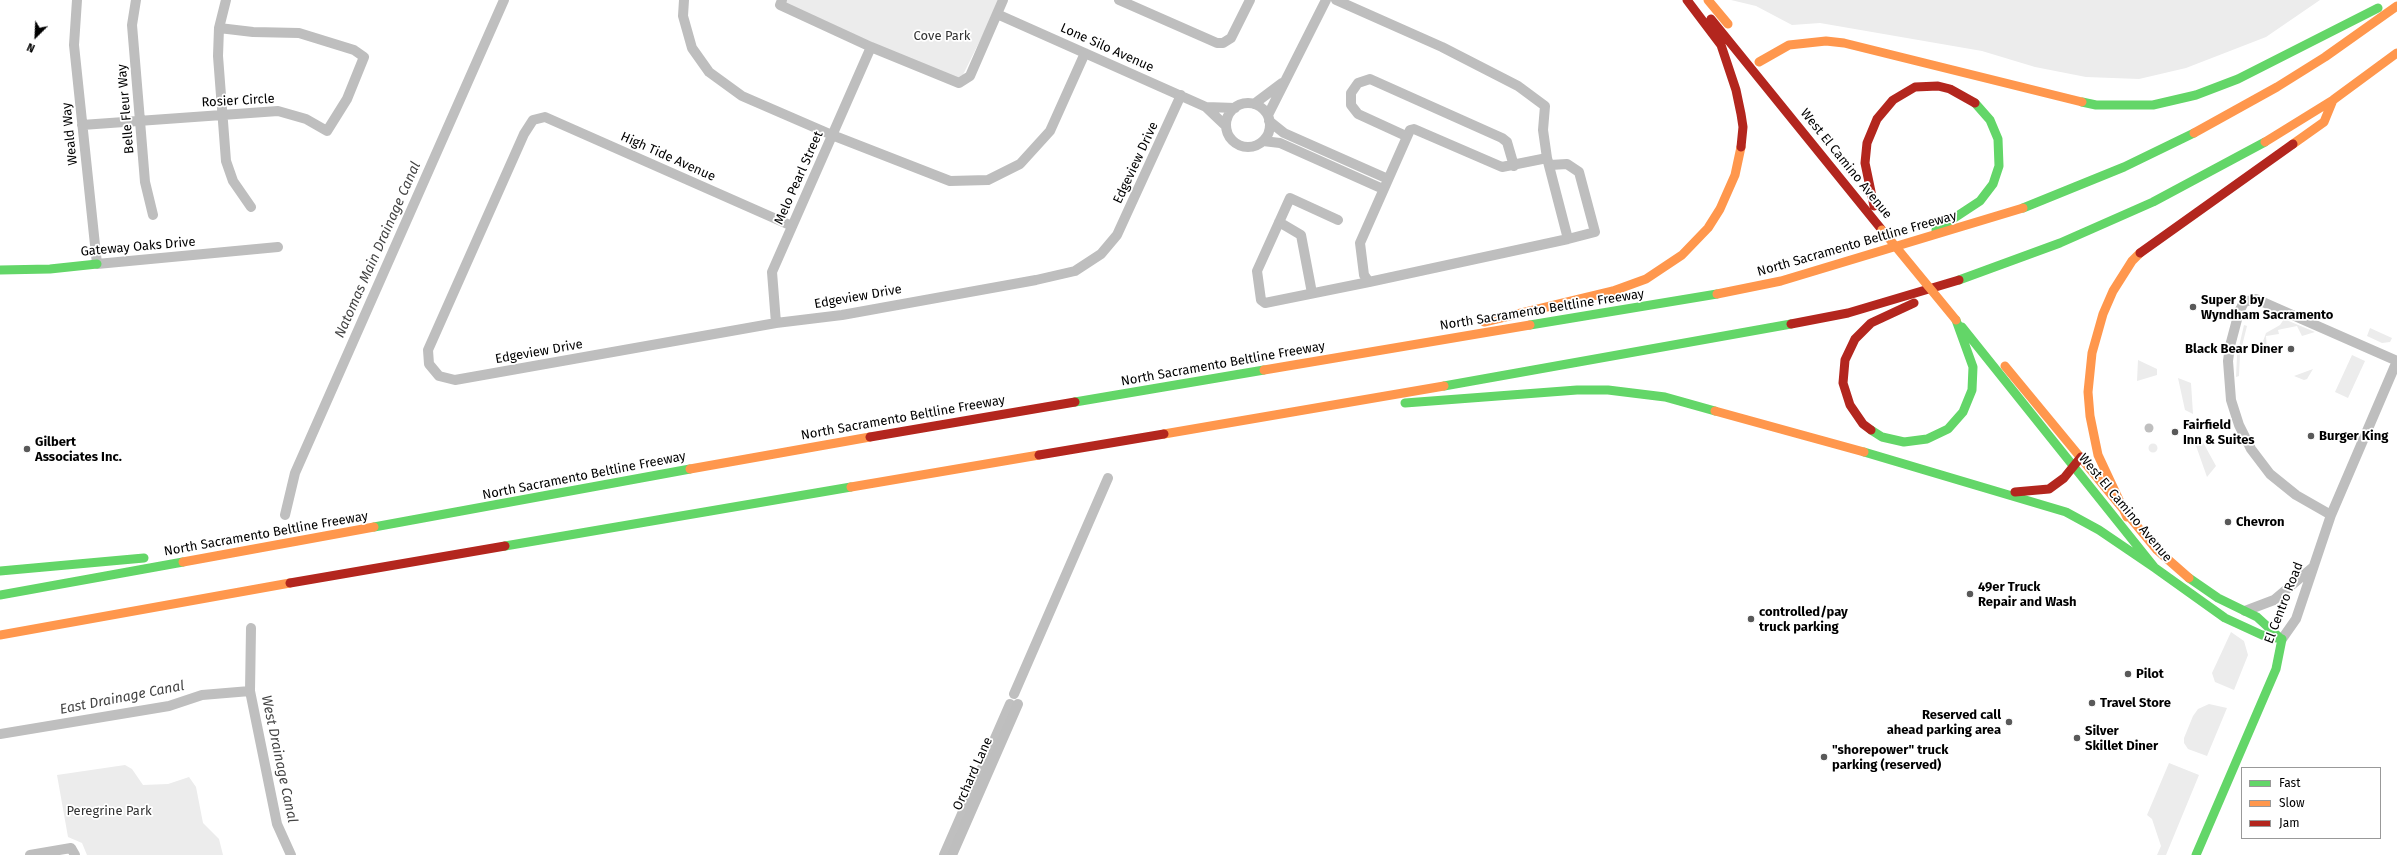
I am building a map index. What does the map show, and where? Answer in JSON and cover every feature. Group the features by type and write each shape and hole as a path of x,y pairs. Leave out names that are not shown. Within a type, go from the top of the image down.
{"main road":[{"path":"1326,360 1628,286 1665,268 1693,245 1708,228 1726,197 1740,158 1743,127 1736,90 1721,45 1687,0"},
{"name":"West El Camino Avenue","path":"1691,0 1757,63 1885,227 1959,317 2081,457 2127,517 2156,549 2192,581 2218,598 2257,617 2282,640"},
{"path":"1708,0 1736,34"},
{"path":"1757,63 1789,45 1826,41 1844,43 2096,105 2153,104 2196,95 2238,79 2397,0"},
{"name":"North Sacramento Beltline Freeway","path":"0,595 781,452 1729,293 1828,269 2009,214 2057,196 2176,143 2283,84 2325,57 2397,6"},
{"path":"1959,317 1973,367 1972,390 1963,412 1948,429 1927,439 1904,442 1882,437 1863,424 1850,405 1843,383 1845,360 1855,339 1871,323 1967,278 2060,243 2153,202 2246,153 2333,100 2397,53"},
{"path":"1874,206 1866,174 1866,150 1870,132 1885,108 1903,93 1915,87 1928,86 1950,89 1973,101 1990,120 1998,140 2000,155 1996,177 1980,201 1916,242"},
{"path":"2127,517 2098,455 2090,416 2088,392 2092,353 2103,314 2113,292 2132,261 2143,250 2324,122 2333,100"},
{"name":"West El Camino Avenue","path":"1792,104 1874,206 1885,227"},
{"name":"Gateway Oaks Drive","path":"0,270 50,269 97,264"},
{"path":"0,635 1791,326 1848,312 1967,278"},
{"name":"West El Camino Avenue","path":"1959,317 2073,467 2155,568 2225,618 2262,635 2282,640"},
{"path":"1296,411 1577,390 1638,393 1685,402 1956,478 2066,512 2099,530 2155,568"},
{"path":"1956,478 2015,492 2049,489 2064,478 2081,457"},
{"path":"0,571 266,547"},
{"path":"0,640 83,620"},
{"name":"El Centro Road","path":"2196,855 2276,669 2282,640"}],"street":[{"name":"Weald Way","path":"77,0 74,36 97,264"},
{"name":"Belle Fleur Way","path":"136,0 132,25 145,182 153,215"},
{"path":"226,0 219,28 218,56 226,161 230,174 240,194 251,207"},
{"path":"684,0 683,16 692,48 709,72 742,96 832,135 950,181 988,180 1020,164 1050,131 1085,53"},
{"path":"781,3 871,47 959,83 970,76 1003,0"},
{"path":"1119,0 1217,43 1223,43 1231,38 1250,0"},
{"path":"1285,80 1254,104 1242,104 1235,108 1227,119 1226,126 1228,133 1237,144 1251,147 1264,140 1268,135 1268,118 1285,80 1304,48 1326,0"},
{"path":"1336,0 1442,47 1518,86 1545,106 1543,130 1548,162 1568,239"},
{"name":"Lone Silo Avenue","path":"997,14 1206,107 1226,126"},
{"name":"Rosier Circle","path":"82,125 278,111 306,119 327,131 347,99 364,57 354,50 304,35 219,28"},
{"name":"Melo Pearl Street","path":"776,323 772,272 871,47"},
{"path":"1406,136 1358,114 1351,105 1351,93 1358,83 1370,79 1502,138 1508,142 1514,166"},
{"name":"Edgeview Drive","path":"439,376 455,380 776,323 842,315 1036,280 1075,270 1088,264 1101,254 1117,235 1181,95"},
{"path":"1254,104 1284,133 1388,179"},
{"name":"Lone Silo Avenue","path":"1206,107 1235,108"},
{"name":"High Tide Avenue","path":"439,376 429,364 428,350 524,134 533,120 545,117 792,226"},
{"path":"1338,220 1290,198 1257,272 1261,300 1265,303 1369,282 1595,232 1579,172 1567,164 1548,162 1502,167 1414,129 1410,130 1406,136 1360,242 1364,275 1369,282"},
{"path":"1264,140 1280,143 1383,189"},
{"path":"1279,222 1301,235 1312,293"},
{"name":"Gateway Oaks Drive","path":"97,264 278,247"},
{"path":"2331,516 2296,496 2275,478 2260,462 2242,431 2231,400 2229,378 2230,346 2239,312 2244,302 2256,299 2397,361"},
{"name":"El Centro Road","path":"2282,640 2296,619 2312,568 2331,516 2397,361"},
{"path":"2245,611 2274,600 2312,568"},
{"name":"Orchard Lane","path":"952,855 1018,704"},
{"path":"30,855 73,851"}],"green space":[{"name":"Cove Park","path":"782,0 1000,0 959,83 780,5"},
{"path":"1731,0 2320,0 2266,37 2186,68 2139,79 2086,77 2035,67 1982,51 1820,23 1792,25 1756,6"},
{"path":"2284,319 2315,332 2302,336 2297,326 2278,330 2279,334 2266,336 2267,349 2261,347 2266,333 2280,325"},
{"path":"2244,325 2247,326 2240,354 2239,376 2236,377 2237,355"},
{"path":"2370,328 2392,338 2390,342 2382,343 2367,336"},
{"path":"2352,355 2365,361 2348,398 2335,392"},
{"path":"2138,360 2157,369 2157,375 2137,381"},
{"path":"2313,369 2307,379 2304,380 2294,376"},
{"path":"2178,378 2191,383 2193,414 2185,410"},
{"path":"2199,435 2216,466 2207,477 2195,443"},
{"path":"2151,444 2155,444 2157,448 2155,452 2151,452 2149,450 2149,446"},
{"path":"2231,632 2244,641 2248,655 2234,690 2215,682 2212,673"},
{"path":"2209,704 2227,708 2207,756 2188,749 2184,743 2184,738 2193,716 2198,709"},
{"path":"2169,763 2199,775 2166,855 2157,855 2161,846 2152,819 2147,815"},
{"name":"Peregrine Park","path":"125,765 132,769 143,785 168,784 189,777 196,787 203,823 219,839 223,855 87,855 82,843 68,837 57,775"}],"shaded area":[{"path":"2149,423 2154,428 2149,433 2144,428"}],"waterway":[{"name":"Natomas Main Drainage Canal","path":"285,515 295,473 504,0"},
{"path":"1014,694 1108,478"},
{"name":"West Drainage Canal","path":"251,628 250,691 277,824 291,855"},
{"name":"East Drainage Canal","path":"0,734 169,706 202,695 250,691"},
{"path":"944,855 1010,704"}],"traffic: fast":[{"path":"2082,102 2096,105 2153,105 2196,95 2238,79 2378,8"},
{"path":"1936,230 1980,201 1993,184 1999,166 1998,139 1990,120 1975,103"},
{"path":"2023,208 2124,167 2194,133"},
{"path":"1959,280 2060,243 2153,202 2265,142"},
{"path":"0,270 50,269 97,264"},
{"path":"1530,325 1717,294"},
{"path":"1871,430 1882,437 1904,442 1927,439 1948,429 1963,412 1972,390 1973,367 1956,320"},
{"path":"1444,386 1791,324"},
{"path":"1962,327 2155,568 2225,618 2262,635 2282,639"},
{"path":"1075,402 1264,370"},
{"path":"1405,403 1577,390 1608,390 1665,397 1715,411"},
{"path":"1864,452 2066,512 2099,530 2155,568"},
{"path":"374,527 690,469"},
{"path":"505,546 851,487"},
{"path":"0,571 144,558"},
{"path":"0,595 183,562"},
{"path":"2189,578 2218,598 2257,617 2280,638"},
{"path":"2196,855 2276,669 2282,639"}],"traffic: slow":[{"path":"1708,0 1728,24"},
{"path":"2194,133 2277,87 2325,57 2397,6"},
{"path":"1759,62 1789,45 1826,41 1844,43 2082,102"},
{"path":"2265,142 2333,100 2397,53"},
{"path":"2293,144 2324,122 2333,100"},
{"path":"1484,322 1613,291 1646,279 1682,255 1708,228 1720,209 1735,175 1741,147"},
{"path":"1717,294 1781,281 2023,208"},
{"path":"1882,230 1956,320"},
{"path":"2127,517 2098,455 2090,416 2088,392 2092,353 2103,314 2113,291 2132,261 2140,253"},
{"path":"1264,370 1530,325"},
{"path":"2005,366 2156,549 2189,578"},
{"path":"1164,434 1444,386"},
{"path":"1715,411 1864,452"},
{"path":"690,469 870,437"},
{"path":"851,487 1039,455"},
{"path":"183,562 374,527"},
{"path":"0,635 290,583"}],"traffic: jam":[{"path":"1687,0 1721,45 1736,90 1741,114 1743,127 1741,147"},
{"path":"1711,19 1882,230"},
{"path":"1874,206 1865,163 1867,143 1877,119 1893,100 1915,87 1938,86 1950,89 1975,103"},
{"path":"2140,253 2293,144"},
{"path":"1791,324 1848,313 1959,280"},
{"path":"1871,430 1863,424 1850,405 1843,383 1845,360 1855,339 1871,323 1914,303"},
{"path":"870,437 1075,402"},
{"path":"1039,455 1164,434"},
{"path":"2015,492 2049,489 2064,478 2081,457"},
{"path":"290,583 505,546"}],"place":[{"name":"Super 8 by Wyndham Sacramento","path":"2193,307"},
{"name":"Black Bear Diner","path":"2291,349"},
{"name":"Fairfield Inn & Suites","path":"2175,432"},
{"name":"Burger King","path":"2311,436"},
{"name":"Gilbert Associates Inc.","path":"27,449"},
{"name":"Chevron","path":"2228,522"},
{"name":"49er Truck Repair and Wash","path":"1970,594"},
{"name":"controlled/pay truck parking","path":"1751,619"},
{"name":"Pilot","path":"2128,674"},
{"name":"Travel Store","path":"2092,703"},
{"name":"Reserved call ahead parking area","path":"2009,722"},
{"name":"Silver Skillet Diner","path":"2077,738"},
{"name":"\"shorepower\" truck parking (reserved)","path":"1824,757"}]}
